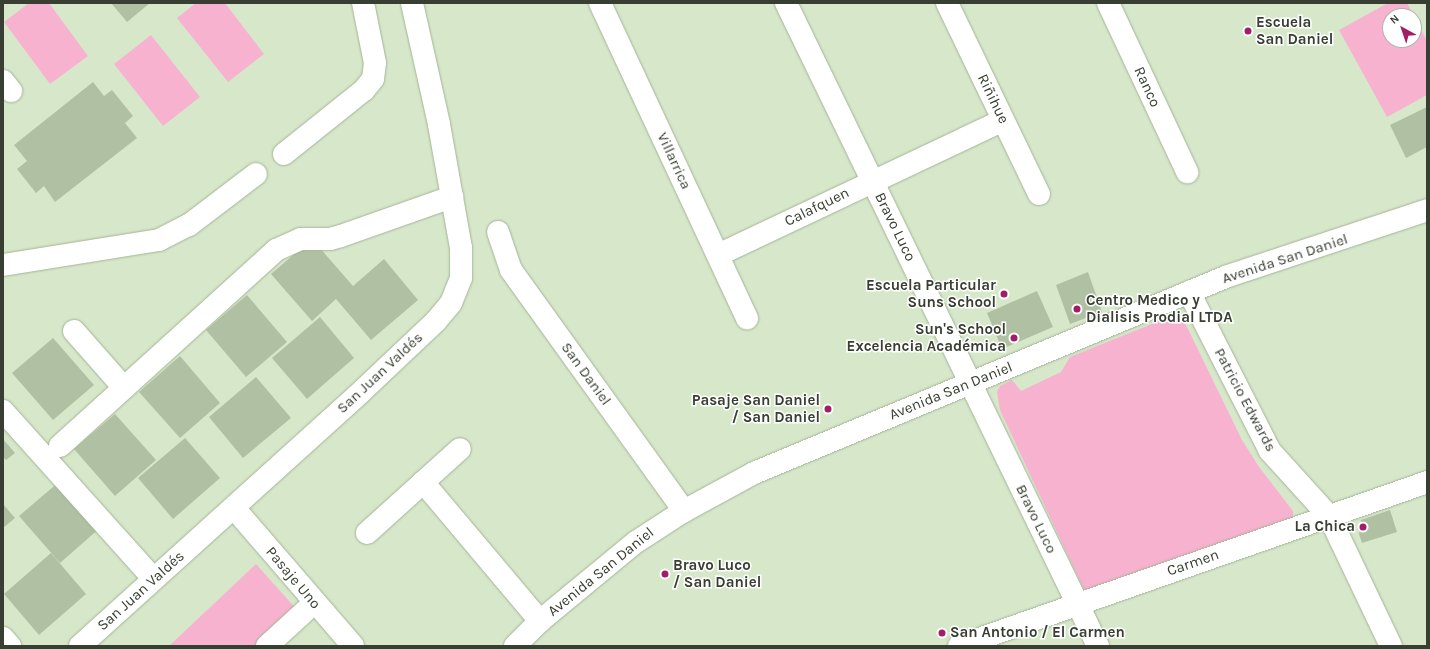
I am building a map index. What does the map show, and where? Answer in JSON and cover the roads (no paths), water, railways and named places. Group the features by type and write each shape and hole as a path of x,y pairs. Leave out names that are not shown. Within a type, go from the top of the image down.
{"street":[{"path":"284,154 364,90 373,79 375,62 363,3"},
{"name":"San Juan Valdés","path":"81,646 153,578 234,508 436,321 451,303 461,278 462,263 452,197 412,3"},
{"name":"Villarrica","path":"600,3 747,318"},
{"name":"Bravo Luco","path":"786,3 1098,646"},
{"name":"Riñihue","path":"947,3 1039,194"},
{"name":"Ranco","path":"1108,3 1187,172"},
{"name":"Calafquen","path":"718,255 1004,120"},
{"path":"3,265 159,240 189,225 256,174"},
{"path":"60,446 281,248 308,237 330,239 341,236 452,197"},
{"name":"Avenida San Daniel","path":"515,646 540,621 614,558 684,511 781,461 1228,276 1427,210"},
{"name":"San Daniel","path":"498,232 511,270 684,511"},
{"name":"Patricio Edwards","path":"1189,292 1270,450 1329,516 1391,646"},
{"path":"74,332 124,388"},
{"path":"3,411 153,578"},
{"path":"367,533 460,448"},
{"path":"423,482 540,621"},
{"name":"Carmen","path":"959,646 1427,482"},
{"name":"Pasaje Uno","path":"234,508 314,603 353,646"},
{"path":"268,646 314,603"},
{"path":"3,638 10,646"}],"place":[{"name":"Escuela San Daniel","path":"1248,31"},
{"name":"Escuela Particular Suns School","path":"1004,294"},
{"name":"Centro Medico y Dialisis Prodial LTDA","path":"1077,309"},
{"name":"Sun's School Excelencia Académica","path":"1014,338"},
{"name":"Pasaje San Daniel / San Daniel","path":"828,409"},
{"name":"La Chica","path":"1363,527"},
{"name":"Bravo Luco / San Daniel","path":"665,574"},
{"name":"San Antonio / El Carmen","path":"942,633"}]}
